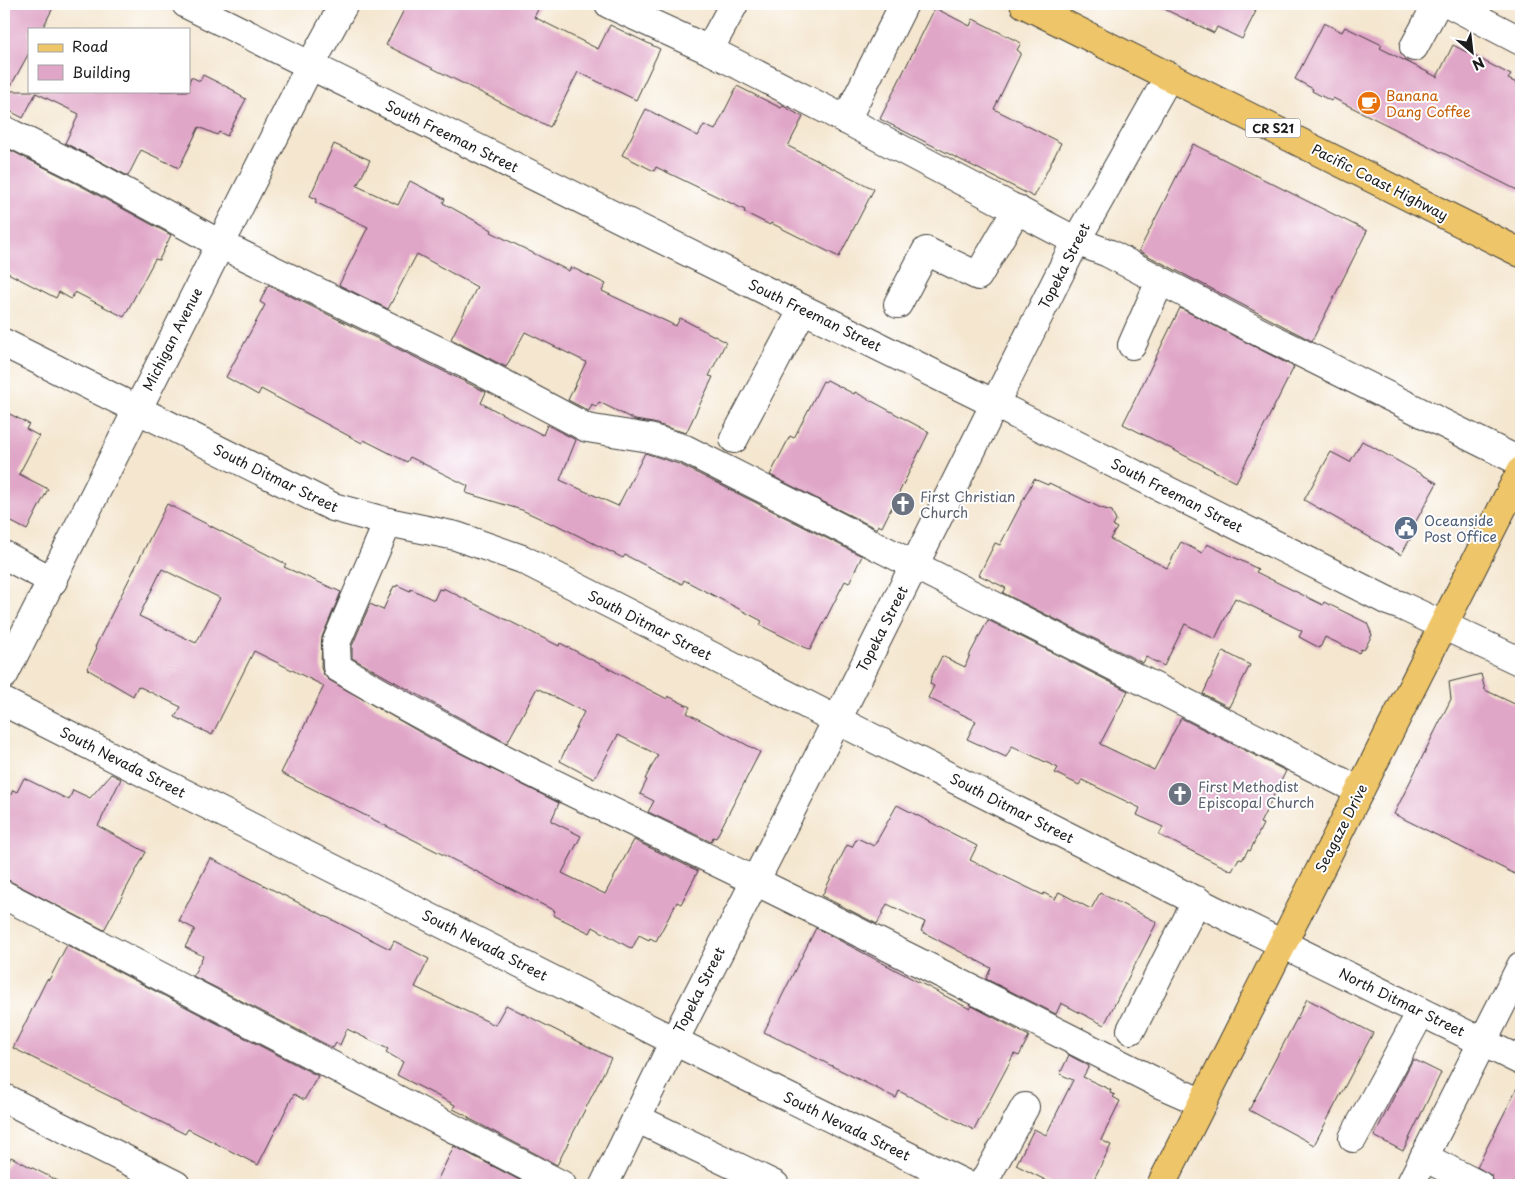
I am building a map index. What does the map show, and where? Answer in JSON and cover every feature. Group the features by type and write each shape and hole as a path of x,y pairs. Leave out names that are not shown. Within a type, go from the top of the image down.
{"main road":[{"name":"Pacific Coast Highway","path":"1026,4 1521,253"},
{"name":"Seagaze Drive","path":"1161,1185 1521,471"}],"street":[{"name":"South Freeman Street","path":"186,4 995,404 1388,601 1521,662"},
{"name":"Michigan Avenue","path":"4,675 53,581 310,66 344,4"},
{"path":"609,4 709,50 1076,240 1108,253 1278,342 1521,462"},
{"path":"709,50 734,4"},
{"path":"846,120 904,4"},
{"path":"1414,47 1437,4"},
{"path":"1450,4 1521,41"},
{"name":"Topeka Street","path":"604,1185 674,1041 837,720 1076,240 1169,76"},
{"path":"4,130 92,174 220,244 476,369 587,428 650,438 685,449 1360,791"},
{"path":"898,304 926,251 978,276 1017,209"},
{"path":"1132,345 1160,281"},
{"path":"734,439 803,309"},
{"name":"South Ditmar Street","path":"4,342 333,507 388,522 456,536 522,559 1283,944"},
{"path":"388,522 336,642 337,667 391,700 588,801 755,880 1162,1086 1203,1103"},
{"path":"4,555 53,581"},
{"name":"South Nevada Street","path":"4,702 674,1041 967,1185"},
{"path":"4,895 562,1185"},
{"path":"1130,1030 1197,900"},
{"name":"North Ditmar Street","path":"1283,944 1521,1061"},
{"path":"1410,1185 1521,966"},
{"path":"1353,1138 1421,1012"},
{"path":"4,1098 176,1185"},
{"path":"982,1185 1026,1107"},
{"path":"636,1118 775,1185"},
{"path":"1424,1157 1478,1185"}],"building":[{"path":"4,4 55,4 43,28 28,28 28,55 8,91 190,92 191,77 200,81 203,75 235,91 235,93 246,99 227,136 219,132 217,135 199,127 179,168 141,150 128,176 65,143 79,114 36,93 23,118 4,108"},
{"path":"407,4 541,4 534,17 598,49 610,25 660,49 636,100 578,72 550,127 386,45"},
{"path":"1154,4 1257,4 1254,11 1256,11 1242,39 1217,27 1214,33"},
{"path":"935,8 970,26 973,19 1021,43 1017,50 1021,53 994,109 1061,143 1034,197 880,119"},
{"path":"1324,23 1342,32 1345,27 1382,45 1380,48 1437,77 1453,45 1511,75 1508,79 1521,85 1521,192 1333,98 1331,101 1295,79"},
{"path":"737,86 803,117 788,146 874,189 839,257 771,223 770,225 744,212 745,210 656,167 654,171 622,155 646,109 698,136 704,125 715,130"},
{"path":"334,144 370,160 357,186 398,205 410,181 445,199 443,203 492,230 491,232 569,271 571,267 606,284 602,291 676,326 680,318 726,342 709,376 713,377 686,433 653,423 635,420 599,402 596,407 592,404 589,411 568,400 586,362 525,332 506,367 451,339 477,287 417,254 388,309 339,285 368,227 315,202 317,199 310,196"},
{"path":"1193,144 1367,231 1312,341 1139,251"},
{"path":"10,150 171,235 159,260 155,259 124,317 75,292 71,299 59,292 56,298 4,271 4,161"},
{"path":"268,285 486,392 481,403 543,435 547,425 576,440 560,480 618,506 645,453 679,464 862,556 849,583 845,581 810,650 760,625 762,621 684,580 682,584 625,555 623,558 553,523 522,510 466,493 468,486 410,457 407,462 364,440 362,443 261,389 258,395 226,377 265,305 260,302"},
{"path":"1180,308 1294,367 1236,482 1123,424"},
{"path":"827,380 854,394 855,392 929,432 882,527 878,525 877,529 770,475 790,436 794,438 823,381"},
{"path":"4,411 29,424 26,429 39,436 19,474 48,489 27,530 4,518"},
{"path":"1362,441 1437,483 1410,532 1413,534 1401,555 1304,500 1331,452 1350,462"},
{"path":"1034,479 1048,485 1049,483 1101,508 1112,511 1116,521 1113,526 1117,528 1110,539 1167,568 1181,542 1202,553 1207,544 1258,569 1256,572 1323,605 1324,602 1367,623 1372,635 1364,650 1361,649 1359,653 1325,637 1320,648 1299,637 1302,631 1235,598 1215,639 1185,624 1164,666 1146,657 1143,663 1003,593 1006,588 979,575 995,543 1000,545"},
{"path":"167,504 286,564 284,567 341,592 322,637 321,668 324,675 329,680 432,739 559,803 551,821 581,836 562,873 605,894 634,840 698,871 681,904 677,902 656,941 639,935 632,949 593,927 590,933 553,915 555,911 281,773 324,686 254,651 212,735 175,717 181,707 138,686 133,696 87,669 97,648 95,647","holes":["162,569 220,598 196,643 139,616"]},
{"path":"397,585 410,591 411,589 434,600 439,589 442,590 443,588 559,646 560,643 667,699 668,696 690,707 687,713 760,752 716,838 713,837 711,842 648,812 654,801 640,794 647,780 645,779 658,755 618,735 594,779 560,761 584,712 537,688 507,743 352,658 352,646 370,604 383,610 394,586 396,587"},
{"path":"988,620 1128,691 1100,744 1154,770 1181,718 1286,771 1260,823 1263,824 1250,851 1248,850 1242,860 1239,858 1232,871 1159,835 1163,827 1137,815 1140,808 1082,780 1079,785 1055,773 1058,768 1012,746 1006,757 967,739 976,721 928,698 934,686 930,684 931,678 942,656 965,667"},
{"path":"1223,651 1250,665 1229,707 1203,694"},
{"path":"1481,674 1485,690 1521,707 1521,877 1394,814 1451,699 1449,682"},
{"path":"111,774 121,779 98,826 146,852 104,930 4,878 4,811 13,790 17,792 24,778 69,800 73,790 90,798"},
{"path":"897,805 977,846 970,860 1043,895 1044,893 1055,899 1059,892 1091,909 1100,893 1157,922 1104,1025 1061,1003 1056,1014 986,979 991,968 921,931 925,922 887,904 877,924 822,896 847,845 852,847 857,838 874,846"},
{"path":"210,858 390,949 394,941 429,959 415,987 495,1025 506,1005 611,1058 557,1165 468,1118 453,1109 455,1105 397,1075 403,1062 386,1052 388,1049 347,1029 340,1045 336,1043 333,1048 193,976 203,956 185,947 195,929 179,921"},
{"path":"816,928 970,1009 972,1006 1029,1036 1019,1056 1014,1054 974,1130 899,1091 896,1098 764,1032"},
{"path":"67,945 318,1076 304,1100 294,1094 258,1165 188,1129 185,1134 13,1048 47,979 49,980"},
{"path":"1307,999 1373,1033 1314,1145 1249,1110"},
{"path":"1069,1055 1089,1066 1083,1077 1111,1090 1110,1093 1115,1095 1113,1097 1120,1101 1101,1140 1111,1145 1091,1185 1055,1185 1016,1165 1034,1129 1046,1135 1073,1080 1060,1074"},
{"path":"1413,1059 1441,1073 1403,1151 1374,1136"},
{"path":"1521,1080 1521,1185 1494,1185 1492,1176 1477,1167"},
{"path":"454,1146 529,1185 435,1185"},
{"path":"11,1157 66,1185 4,1185 4,1170"}],"place":[{"name":"Banana Dang Coffee","path":"1369,103"},
{"name":"First Christian Church","path":"903,504"},
{"name":"Oceanside Post Office","path":"1406,528"},
{"name":"First Methodist Episcopal Church","path":"1180,794"}]}
